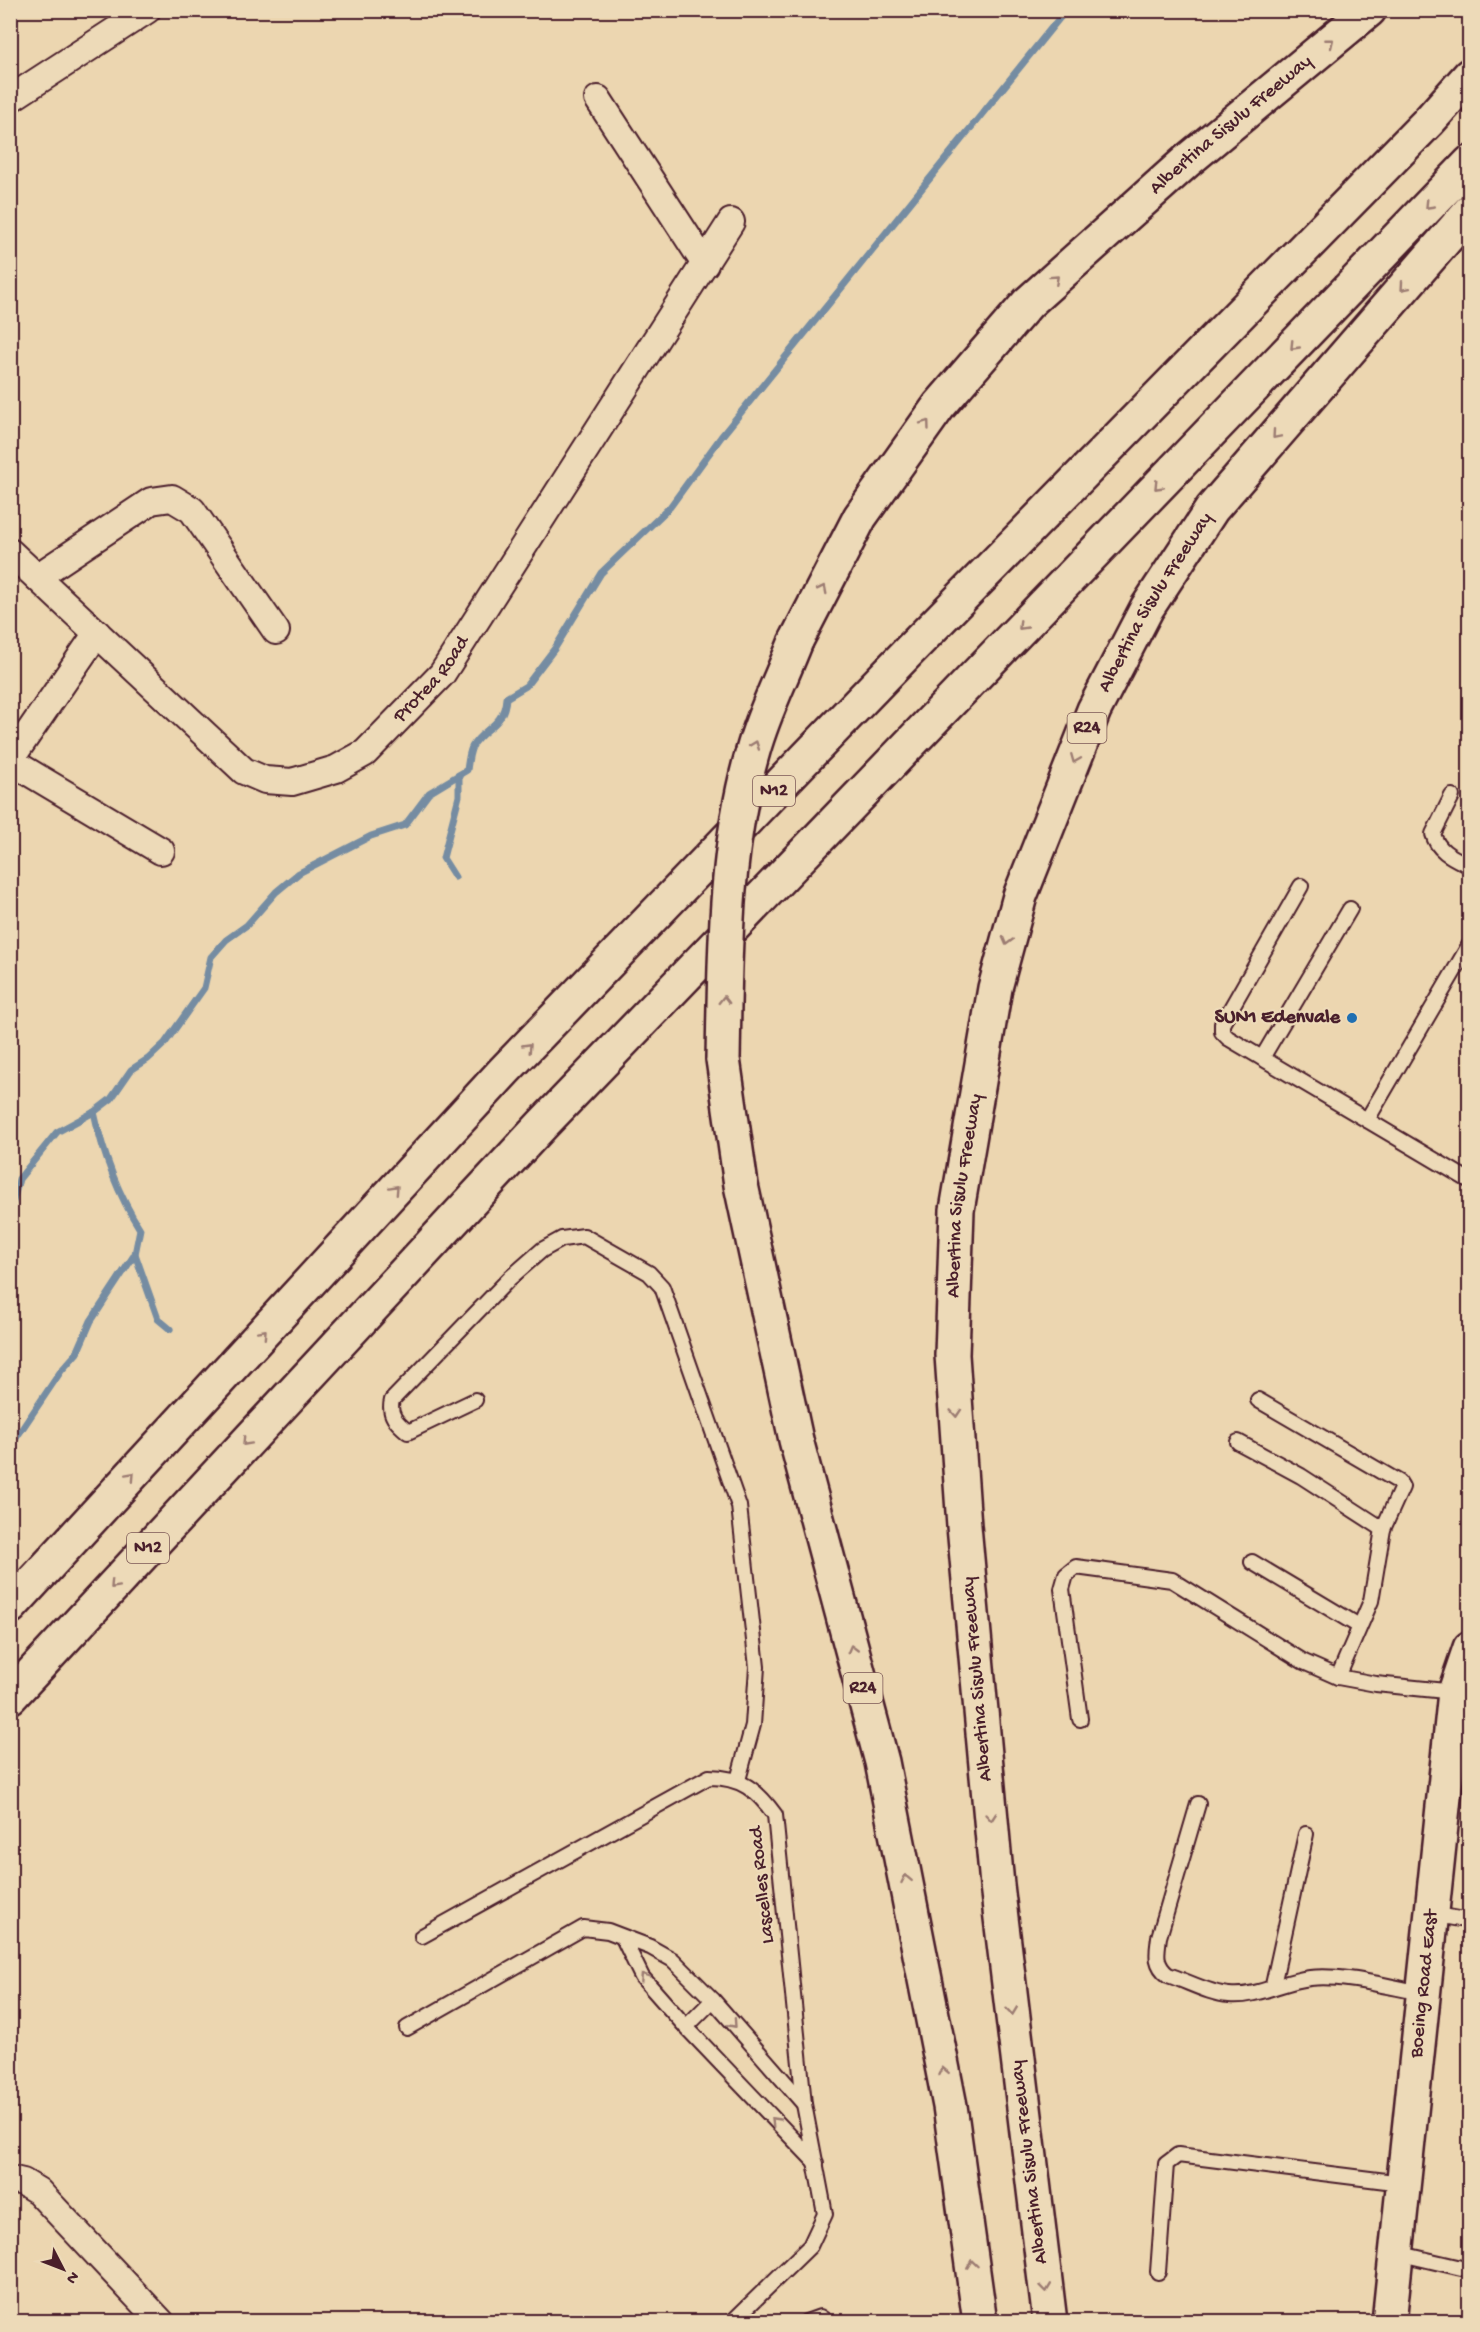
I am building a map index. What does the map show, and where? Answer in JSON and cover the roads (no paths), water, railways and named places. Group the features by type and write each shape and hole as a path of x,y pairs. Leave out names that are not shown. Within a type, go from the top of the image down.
{"main road":[{"name":"Albertina Sisulu Freeway","path":"981,2322 950,2106 882,1762 796,1440 741,1185 723,1059 725,922 735,843 753,751 796,641 860,517 939,406 1028,303 1188,160 1369,10"},
{"name":"N12","path":"10,1607 504,1071 909,651 1420,130 1470,75"},
{"name":"N12","path":"10,1697 550,1117 1470,163"},
{"name":"Albertina Sisulu Freeway","path":"1050,2322 997,1885 964,1526 952,1355 957,1210 995,988 1028,874 1094,710 1147,608 1212,509 1470,211"},
{"name":"Boeing Road East","path":"1389,2322 1432,1914 1470,1648"}],"street":[{"path":"10,99 147,10"},
{"path":"598,99 705,264"},
{"name":"Protea Road","path":"10,552 244,771 265,780 292,782 336,769 365,753 442,674 731,222"},
{"path":"37,578 151,501 172,498 192,510 276,632"},
{"path":"97,633 10,760 161,851"},
{"path":"10,2180 23,2182 38,2191 161,2322"}],"lane":[{"path":"1452,796 1433,834 1435,842 1440,850 1470,866"},
{"path":"1301,886 1222,1024 1222,1032 1228,1038 1470,1181"},
{"path":"1262,1058 1350,909"},
{"path":"1367,1120 1470,944"},
{"path":"422,1936 709,1777 738,1780 753,1725 757,1667 739,1506 662,1287 649,1273 584,1236 562,1239 542,1250 510,1278 392,1400 390,1408 392,1417 408,1432 475,1400"},
{"path":"1258,1400 1399,1482 1402,1487 1383,1529 1371,1601 1338,1677"},
{"path":"1238,1442 1300,1476 1383,1529"},
{"path":"1252,1562 1359,1626"},
{"path":"1080,1719 1062,1589 1066,1575 1076,1568 1172,1580 1304,1662 1338,1677 1462,1695"},
{"name":"Lascelles Road","path":"732,2322 810,2246 818,2234 825,2214 804,2104 775,1815 762,1797 738,1780"},
{"path":"1198,1804 1159,1937 1158,1963 1168,1975 1228,1995 1258,1992 1273,1985 1310,1978 1327,1978 1424,1993"},
{"path":"1273,1985 1306,1834"},
{"path":"1432,1914 1470,1921"},
{"path":"406,2028 583,1928 608,1931 650,1947 673,1960 713,2000 804,2104"},
{"path":"623,1938 642,1977 686,2027 816,2163"},
{"path":"686,2027 713,2000"},
{"path":"1158,2272 1166,2164 1178,2155 1402,2183"},
{"path":"1396,2253 1470,2270"},
{"path":"806,2322 820,2318 827,2322"}],"waterway":[{"path":"10,1212 19,1179 57,1132 94,1112 111,1099 131,1070 148,1059 165,1043 204,988 211,957 226,940 247,925 276,892 299,873 371,836 405,825 429,793 467,770 472,747 497,721 506,698 526,686 555,648 601,573 670,507 721,437 1066,10"},
{"path":"455,877 443,858 459,796 459,775"},
{"path":"10,1452 16,1438 61,1371 77,1353 91,1321 135,1254 140,1229 112,1173 94,1112"},
{"path":"135,1254 158,1319 170,1329"}],"place":[{"name":"SUN1 Edenvale","path":"1352,1018"}]}
